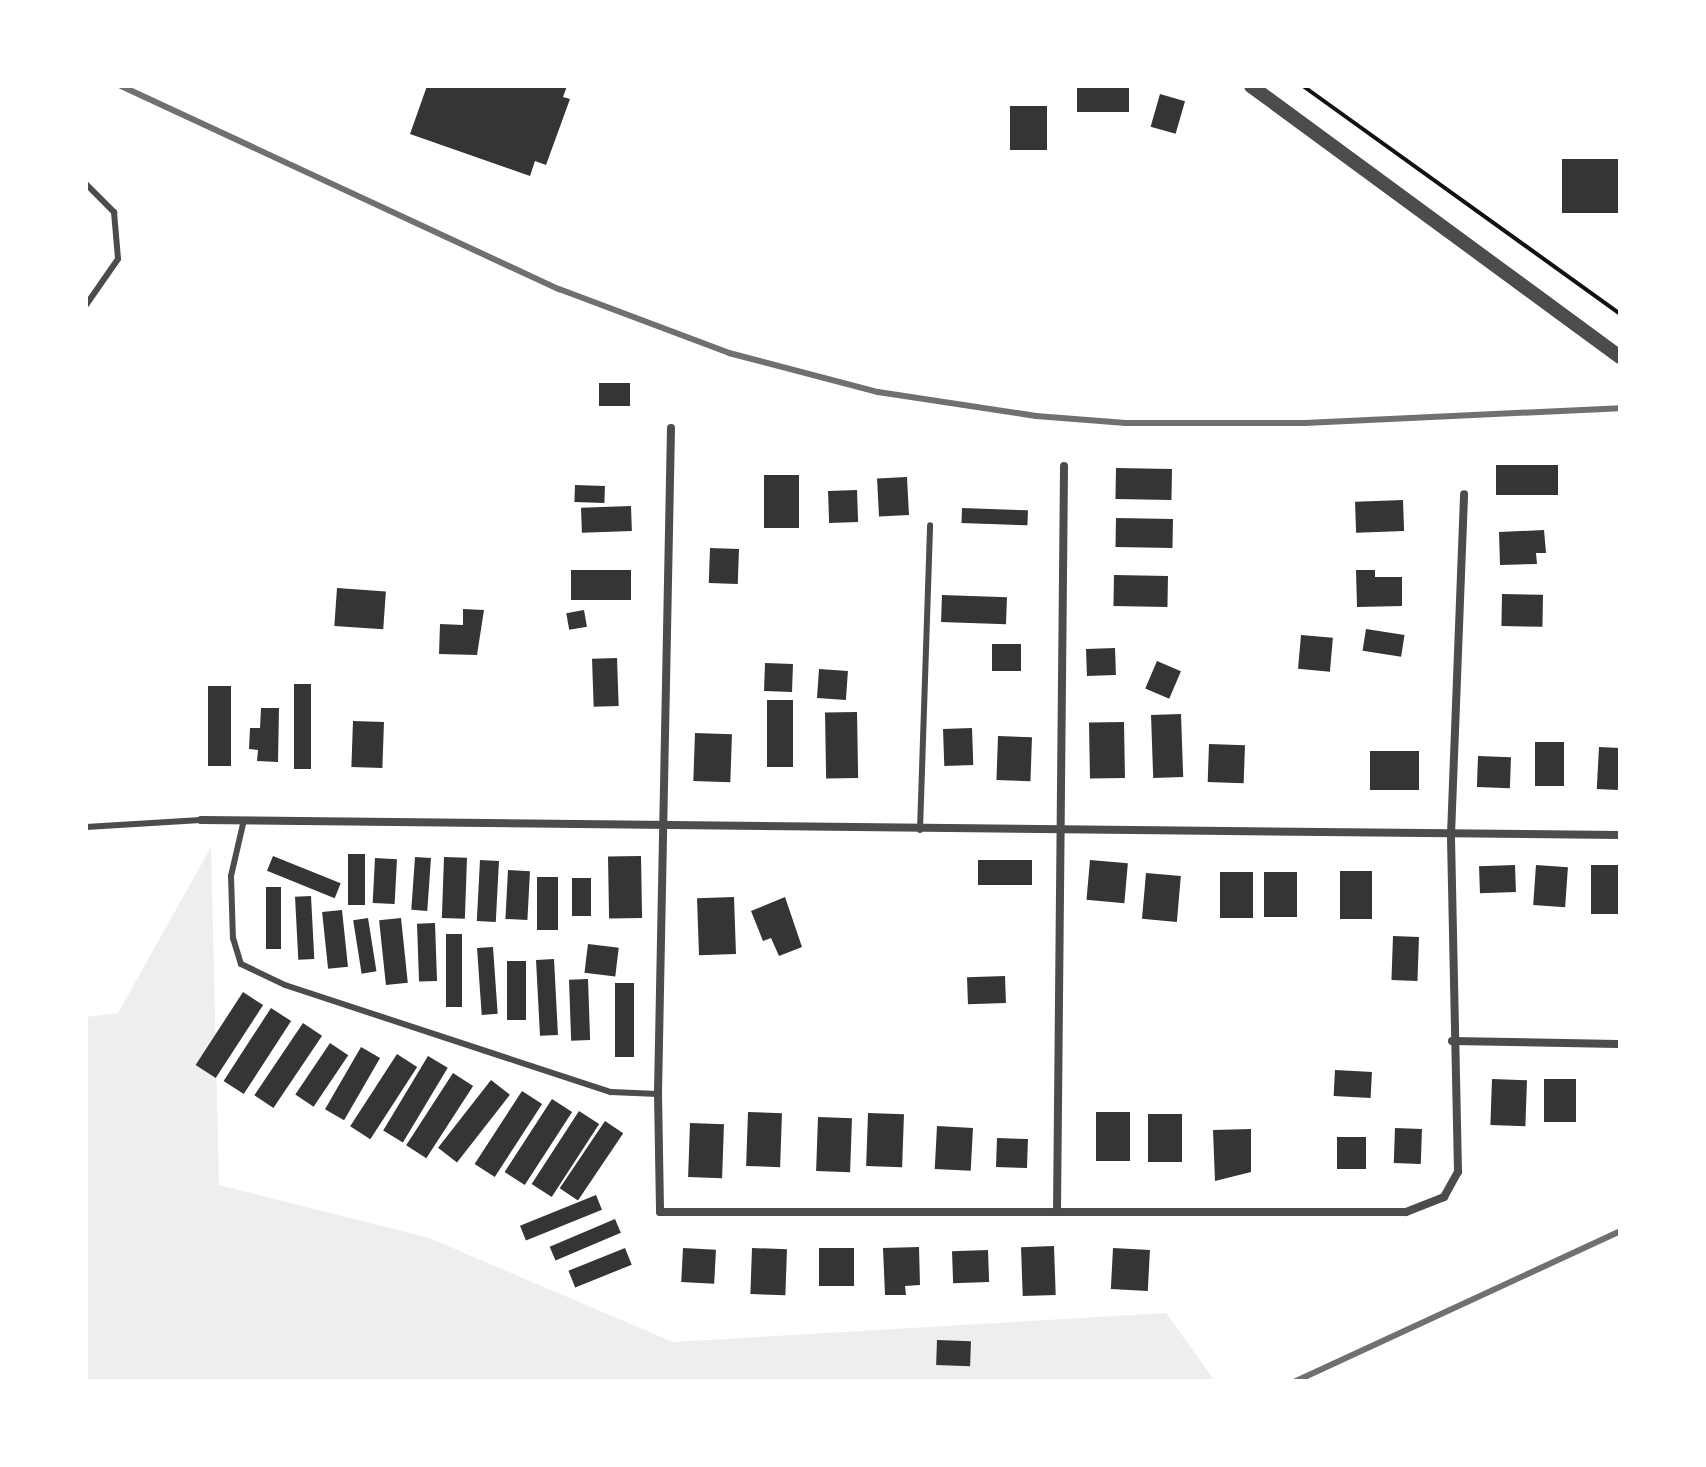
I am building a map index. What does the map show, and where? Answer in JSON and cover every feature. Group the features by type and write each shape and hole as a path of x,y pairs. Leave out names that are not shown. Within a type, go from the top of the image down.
{"street":[{"path":"1251,86 1620,357"},
{"path":"671,428 666,826 658,1094 660,1212 1406,1212 1444,1197 1458,1172 1452,1041 1451,835 1464,494"},
{"path":"1057,1212 1064,466"},
{"path":"201,820 243,824 666,826 1060,833 1620,835"},
{"path":"1452,1041 1618,1044"}],"lane":[{"path":"86,184 114,212 118,259 86,305"},
{"path":"920,830 930,525"},
{"path":"86,827 201,820"},
{"path":"243,824 231,876 233,938 241,964 285,985 611,1092 658,1094"}],"path":[{"path":"1303,86 1620,314"}],"shaded area":[{"path":"211,847 219,1185 429,1238 673,1342 1166,1313 1214,1380 86,1381 86,1017 118,1013"}],"building":[{"path":"427,86 567,86 563,97 570,99 546,165 535,161 530,176 410,134"},
{"path":"1077,86 1129,86 1129,112 1077,112"},
{"path":"1160,94 1185,101 1176,134 1151,127"},
{"path":"1010,106 1047,106 1047,150 1010,150"},
{"path":"1562,159 1620,159 1620,213 1562,213"},
{"path":"599,383 630,383 630,406 599,406"},
{"path":"1496,465 1558,465 1558,495 1496,495"},
{"path":"1116,468 1172,469 1171,500 1115,499"},
{"path":"764,475 799,475 799,528 764,528"},
{"path":"907,477 909,515 879,517 877,479"},
{"path":"575,485 605,486 604,503 574,502"},
{"path":"857,490 858,522 829,523 828,491"},
{"path":"1403,500 1404,531 1356,533 1355,502"},
{"path":"631,506 632,531 582,533 581,508"},
{"path":"962,508 1028,510 1027,525 961,523"},
{"path":"1116,518 1173,519 1172,548 1115,547"},
{"path":"1544,530 1546,553 1536,553 1537,564 1500,565 1499,532"},
{"path":"710,548 739,549 738,584 709,583"},
{"path":"571,570 631,570 631,600 571,600"},
{"path":"1356,570 1375,570 1375,577 1402,577 1402,606 1357,607"},
{"path":"1114,575 1168,576 1167,607 1113,606"},
{"path":"337,588 386,591 383,629 334,626"},
{"path":"1502,594 1543,595 1542,627 1501,626"},
{"path":"942,595 1007,597 1006,624 941,622"},
{"path":"463,609 484,610 477,655 439,654 440,624 463,625"},
{"path":"584,610 587,627 569,630 566,613"},
{"path":"1366,629 1405,635 1401,657 1363,651"},
{"path":"1301,635 1333,638 1330,672 1298,669"},
{"path":"992,644 1021,644 1021,671 992,671"},
{"path":"1115,648 1116,675 1087,676 1086,649"},
{"path":"617,658 619,706 594,707 592,659"},
{"path":"1157,661 1181,671 1169,699 1145,689"},
{"path":"765,663 793,664 792,692 764,691"},
{"path":"819,669 848,671 846,700 817,698"},
{"path":"294,684 311,684 311,769 294,769"},
{"path":"208,686 231,686 231,766 208,766"},
{"path":"767,700 793,700 793,767 767,767"},
{"path":"261,708 279,708 278,762 257,761 258,750 249,749 250,728 260,728"},
{"path":"857,712 858,778 826,779 825,713"},
{"path":"1181,714 1183,777 1153,778 1151,715"},
{"path":"353,721 384,722 382,768 351,767"},
{"path":"1124,722 1125,778 1090,779 1089,723"},
{"path":"972,728 973,765 944,766 943,729"},
{"path":"695,733 732,734 730,782 693,781"},
{"path":"998,736 1032,737 1030,781 996,780"},
{"path":"1535,742 1564,742 1564,786 1535,786"},
{"path":"1209,744 1245,745 1244,783 1208,782"},
{"path":"1599,747 1620,748 1618,790 1597,789"},
{"path":"1370,751 1419,751 1419,790 1370,790"},
{"path":"1478,756 1511,757 1510,788 1477,787"},
{"path":"348,854 365,854 365,905 348,905"},
{"path":"273,856 341,883 335,898 267,871"},
{"path":"641,856 642,918 609,919 608,857"},
{"path":"415,857 431,858 427,911 411,910"},
{"path":"444,857 467,858 465,919 442,918"},
{"path":"375,858 397,859 395,904 373,903"},
{"path":"480,860 499,861 496,922 477,921"},
{"path":"978,860 1032,860 1032,885 978,885"},
{"path":"1090,860 1128,863 1124,903 1087,900"},
{"path":"1515,865 1516,892 1480,893 1479,866"},
{"path":"1536,865 1568,867 1565,907 1533,905"},
{"path":"1591,865 1620,865 1620,914 1591,914"},
{"path":"508,870 530,871 527,920 505,919"},
{"path":"1340,871 1372,871 1372,919 1340,919"},
{"path":"1220,872 1253,872 1253,918 1220,918"},
{"path":"1264,872 1297,872 1297,917 1264,917"},
{"path":"1146,873 1181,876 1177,922 1142,919"},
{"path":"537,877 558,877 558,930 537,930"},
{"path":"572,878 591,878 591,916 572,916"},
{"path":"266,887 281,887 281,949 266,949"},
{"path":"311,896 314,959 298,960 295,897"},
{"path":"734,897 736,954 699,955 697,898"},
{"path":"785,897 802,947 779,956 771,938 763,941 751,911"},
{"path":"342,910 348,967 328,969 322,912"},
{"path":"368,918 376,971 362,974 353,920"},
{"path":"401,918 408,983 386,985 379,920"},
{"path":"435,923 437,981 419,982 417,924"},
{"path":"446,934 462,934 462,1007 446,1007"},
{"path":"1393,936 1419,937 1417,981 1391,980"},
{"path":"588,944 619,948 615,977 584,973"},
{"path":"493,947 498,1014 482,1015 477,948"},
{"path":"554,959 558,1035 540,1036 536,960"},
{"path":"507,961 526,961 526,1020 507,1020"},
{"path":"1005,976 1006,1003 968,1004 967,977"},
{"path":"588,979 590,1040 571,1041 569,980"},
{"path":"615,983 634,983 634,1057 615,1057"},
{"path":"243,992 263,1005 216,1078 196,1065"},
{"path":"271,1008 291,1021 244,1094 224,1081"},
{"path":"303,1023 322,1036 273,1108 254,1095"},
{"path":"330,1043 348,1055 314,1107 295,1094"},
{"path":"361,1047 380,1058 344,1120 325,1109"},
{"path":"397,1054 417,1067 370,1139 350,1126"},
{"path":"428,1056 448,1068 403,1142 383,1131"},
{"path":"1335,1070 1372,1072 1371,1098 1334,1096"},
{"path":"453,1073 473,1086 426,1158 406,1145"},
{"path":"1492,1079 1527,1080 1525,1126 1490,1125"},
{"path":"1544,1079 1576,1079 1576,1122 1544,1122"},
{"path":"491,1080 510,1095 457,1163 438,1148"},
{"path":"522,1091 542,1104 495,1177 475,1164"},
{"path":"552,1099 572,1112 525,1185 505,1172"},
{"path":"579,1111 599,1124 552,1197 532,1184"},
{"path":"748,1112 782,1113 780,1167 746,1166"},
{"path":"1096,1112 1130,1112 1130,1161 1096,1161"},
{"path":"868,1113 904,1114 902,1167 866,1166"},
{"path":"1148,1114 1182,1114 1182,1162 1148,1162"},
{"path":"818,1117 852,1118 850,1172 816,1171"},
{"path":"605,1121 623,1133 578,1200 560,1188"},
{"path":"690,1123 724,1124 722,1178 688,1177"},
{"path":"937,1126 973,1128 971,1171 935,1169"},
{"path":"1395,1128 1422,1129 1421,1164 1394,1163"},
{"path":"1251,1129 1251,1172 1215,1181 1213,1130"},
{"path":"1337,1137 1366,1137 1366,1169 1337,1169"},
{"path":"997,1138 1028,1139 1027,1168 996,1167"},
{"path":"596,1195 602,1210 526,1241 520,1226"},
{"path":"615,1219 621,1233 556,1261 550,1247"},
{"path":"1054,1246 1056,1295 1023,1296 1021,1247"},
{"path":"919,1247 920,1285 905,1286 906,1295 885,1295 883,1248"},
{"path":"625,1248 632,1265 575,1288 568,1271"},
{"path":"683,1248 716,1250 714,1284 681,1282"},
{"path":"752,1248 787,1249 785,1295 750,1294"},
{"path":"819,1248 854,1248 854,1286 819,1286"},
{"path":"1113,1248 1150,1250 1148,1291 1111,1289"},
{"path":"988,1250 989,1282 953,1283 952,1251"},
{"path":"937,1340 971,1341 970,1366 936,1365"}],"railway":[{"path":"121,86 559,289 729,353 878,392 1036,416 1126,423 1305,423 1620,408"},
{"path":"1296,1381 1620,1231"}]}
